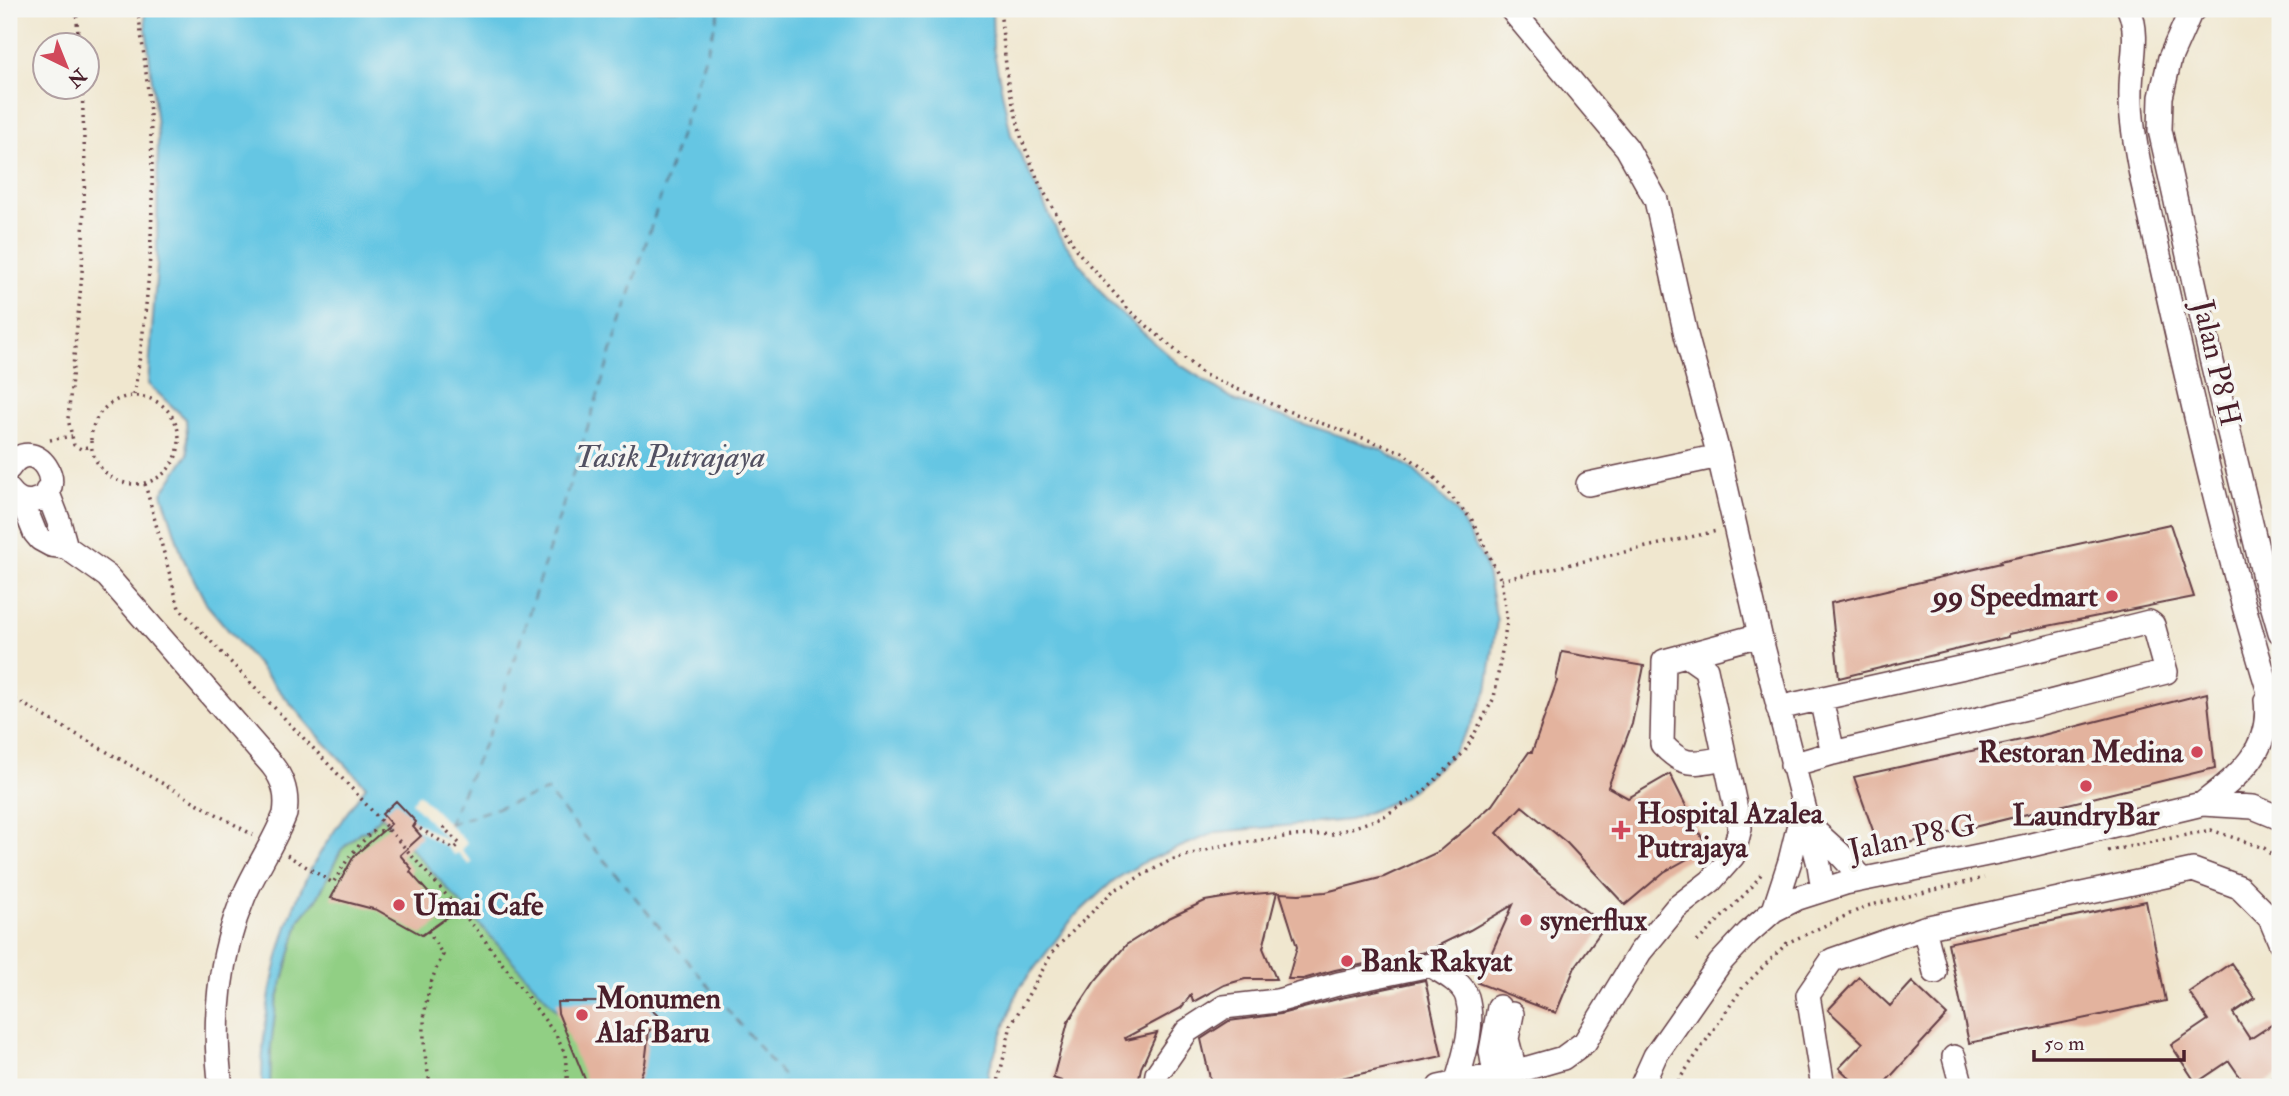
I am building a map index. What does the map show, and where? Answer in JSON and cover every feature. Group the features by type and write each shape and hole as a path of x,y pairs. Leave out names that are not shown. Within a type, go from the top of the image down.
{"street":[{"path":"1511,9 1627,148 1656,200 1686,335 1719,456 1759,635 1819,865 1823,890"},
{"name":"Jalan P8 H","path":"2192,10 2171,58 2161,96 2160,130 2211,358 2280,632"},
{"name":"Jalan P8 H","path":"2132,12 2135,52 2131,89 2132,124 2141,175 2222,524 2280,727"},
{"path":"9,468 21,457 30,456 39,459 51,473 51,483 40,498 31,501 15,495"},
{"path":"1588,484 1719,456"},
{"path":"47,491 60,522 66,547"},
{"path":"15,495 40,539 51,545 66,547 107,576 272,765 285,788 285,814 243,898 225,962 218,1015 221,1087"},
{"path":"1778,708 2014,656 2148,622 2153,625 2166,672 2026,708 1833,752 1792,765"},
{"path":"1725,758 1691,763 1675,758 1662,744 1664,661 1759,635"},
{"path":"1447,1085 1563,1058 1585,1042 1640,952 1676,908 1711,881 1733,856 1740,828 1706,669 1712,658 1727,643"},
{"path":"1686,655 1706,669"},
{"name":"Jalan P8 G","path":"2202,804 2229,783 2255,757 2263,738 2268,712 2264,677"},
{"path":"1821,699 1833,752"},
{"name":"Jalan P8 G","path":"1641,1087 1655,1056 1720,963 1774,910 1798,898 1863,879 2027,846 2202,804 2253,807 2280,818"},
{"path":"1774,910 1805,817"},
{"path":"1805,817 1863,879"},
{"path":"1823,1087 1808,995 1832,960 1924,928 2193,870 2239,887 2270,918 2280,942"},
{"path":"1924,928 1935,972"},
{"path":"1155,1087 1157,1074 1187,1031 1224,1007 1277,1001 1338,984 1430,965 1451,978 1466,996 1469,1027 1464,1056 1447,1085"},
{"path":"1505,1073 1491,1051 1506,1007"},
{"path":"1955,1057 1962,1087"}],"path":[{"path":"76,9 78,32"},
{"path":"134,395 151,264 151,136 138,9"},
{"path":"998,1087 1011,1025 1054,950 1113,891 1171,860 1224,845 1292,836 1333,834 1381,818 1423,792 1465,751 1494,698 1507,621 1501,580 1472,520 1433,476 1402,452 1285,410 1203,374 1131,312 1077,251 1040,185 1022,140 1008,84 1000,9"},
{"path":"83,102 85,165 82,274 68,419 74,444 81,449 90,446"},
{"path":"134,395 152,398 168,408 178,424 180,443 175,461 163,476 145,484 127,484 109,477 97,464 90,446 92,428 101,411 116,399 134,395"},
{"path":"145,484 179,608 389,830 400,838 477,930 547,1022 565,1054 568,1087"},
{"path":"1501,580 1736,526"},
{"path":"9,696 333,883 349,857 371,832 389,830"},
{"path":"414,825 454,849 460,844 444,828 448,824"},
{"path":"1697,942 1758,880 1766,862 1790,861"},
{"path":"415,1087 430,1086 424,1045 424,1013 429,985 443,954 428,931"}],"green space":[{"path":"381,815 626,1087 270,1087 276,1005 300,919 317,899 341,850 360,832 368,831"}],"water":[{"name":"Tasik Putrajaya","path":"144,9 992,9 993,48 1011,135 1059,235 1110,304 1179,364 1238,402 1380,449 1415,471 1455,509 1485,563 1497,621 1487,691 1471,725 1449,758 1402,798 1350,820 1217,832 1144,862 1113,881 1073,918 1018,990 988,1072 988,1087 626,1087 381,815 368,831 360,832 341,850 317,899 300,919 276,1005 270,1087 262,1087 268,1003 290,918 312,867 366,786 312,729 207,605 183,558 162,493 188,454 186,419 148,384 157,264 158,136"}],"pier":[{"path":"419,794 467,843 461,850 472,862 469,865 458,853 454,855 413,827 416,822 448,841 411,802"}],"building":[{"path":"2170,524 2194,597 2008,634 2008,637 1839,678 1831,603 2001,563 2000,561"},
{"path":"1562,652 1644,666 1632,724 1608,787 1628,798 1670,774 1707,848 1664,872 1625,905 1567,843 1522,806 1497,833 1538,874 1605,926 1575,967 1556,1013 1478,983 1513,905 1425,952 1303,979 1288,979 1297,947 1280,893 1326,892 1384,877 1438,852 1469,826 1492,805 1529,752 1532,752 1557,681"},
{"path":"2207,693 2215,768 1880,850 1854,777 2039,736"},
{"path":"396,801 416,822 413,827 421,836 400,855 412,869 410,872 449,916 422,935 377,910 331,898 354,856 391,824 382,814"},
{"path":"1277,892 1263,948 1276,979 1245,979 1224,985 1193,1002 1191,995 1181,1008 1125,1038 1126,1040 1157,1033 1141,1068 1137,1087 1059,1087 1062,1081 1053,1078 1068,1022 1095,981 1126,945 1169,918 1205,901"},
{"path":"2146,901 2166,1001 1969,1043 1948,943"},
{"path":"2231,963 2255,998 2233,1013 2250,1039 2273,1024 2280,1035 2280,1073 2259,1087 2247,1087 2229,1061 2196,1083 2171,1045 2208,1020 2189,992"},
{"path":"1859,977 1890,1006 1912,982 1947,1015 1881,1087 1859,1087 1839,1068 1863,1043 1828,1010"},
{"path":"1425,980 1442,1056 1300,1087 1212,1087 1201,1039 1229,1021 1281,1014"},
{"path":"621,999 633,1000 648,1007 668,1024 649,1030 645,1064 633,1087 588,1087 558,1013 557,1002 603,1002 614,1005"}],"ferry route":[{"path":"448,824 495,720 720,9"},
{"path":"449,824 547,791 783,1076 784,1087"}],"place":[{"name":"99 Speedmart","path":"2112,596"},
{"name":"Restoran Medina","path":"2197,752"},
{"name":"LaundryBar","path":"2086,786"},
{"name":"Hospital Azalea Putrajaya","path":"1621,830"},
{"name":"Umai Cafe","path":"399,905"},
{"name":"synerflux","path":"1526,920"},
{"name":"Bank Rakyat","path":"1347,961"},
{"name":"Monumen Alaf Baru","path":"582,1015"}]}
